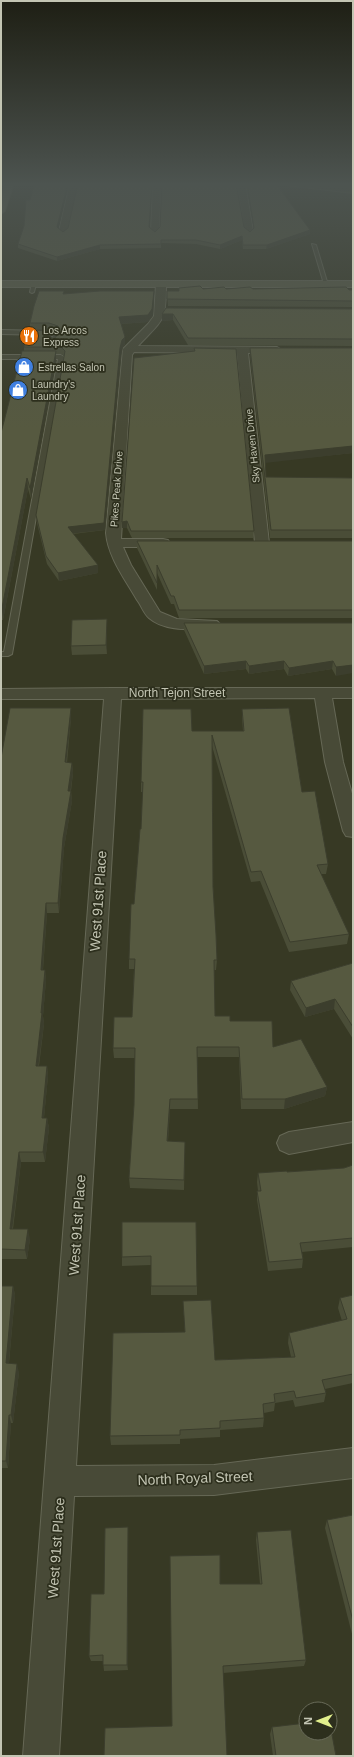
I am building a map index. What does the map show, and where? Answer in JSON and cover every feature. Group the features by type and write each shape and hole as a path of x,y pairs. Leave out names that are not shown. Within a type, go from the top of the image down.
{"main road":[{"path":"1,284 33,288 161,284 353,284"}],"street":[{"path":"128,350 154,324 164,310 161,284"},
{"path":"128,350 288,350"},
{"name":"Pikes Peak Drive","path":"128,350 113,533 114,543 124,565 154,615 166,621 177,624 225,624"},
{"name":"Sky Haven Drive","path":"242,350 262,543"},
{"path":"114,543 177,543"},
{"path":"247,543 277,543"},
{"path":"323,693 334,762 353,831"},
{"name":"North Tejon Street","path":"1,694 353,693"},
{"name":"West 91st Place","path":"41,1756 61,1481 113,694"},
{"path":"289,1143 330,1138 353,1132"},
{"name":"North Royal Street","path":"61,1481 214,1480 353,1463"}],"lane":[{"path":"320,265 326,284"},
{"path":"1,332 49,332 56,336 54,342"},
{"path":"1,357 61,357 9,630 10,642 8,654 1,654"},
{"path":"1,642 10,642"}],"building":[{"path":"200,286 203,289 224,287 226,289 250,287 253,289 346,287 349,290 353,290 353,301 167,299 167,291 179,291 179,288"},
{"path":"39,291 64,291 63,294 100,291 154,291 152,309 148,315 119,317 125,337 122,340 120,348 104,523 68,527 98,565 58,573 46,556 36,515 65,351 61,347 24,347 28,330 51,331 49,336 54,339 60,332 58,326 49,323 30,323"},
{"path":"166,308 353,309 353,339 188,338 173,314 162,314"},
{"path":"194,348 236,349 254,531 131,531 127,521 122,522 134,358 195,351"},
{"path":"250,348 353,348 353,446 265,455 266,477 353,478 353,530 271,530"},
{"path":"22,351 56,351 30,488 27,478 1,608 1,433"},
{"path":"137,541 353,541 353,610 179,610 174,596 171,596 157,565 157,583"},
{"path":"107,619 106,645 71,646 72,620"},
{"path":"184,623 353,623 353,665 336,667 333,661 289,668 284,661 249,666 246,661 204,666"},
{"path":"10,708 71,708 65,762 72,763 68,791 71,791 63,838 58,903 46,903 41,970 45,970 36,1066 47,1066 42,1118 47,1118 43,1152 19,1152 10,1229 28,1229 25,1250 1,1249 1,758"},
{"path":"289,708 302,792 315,791 328,864 317,865 349,934 290,942 261,871 251,872 212,735 213,887 217,960 214,960 215,1016 230,1016 230,1021 272,1021 273,1047 301,1039 327,1087 285,1099 242,1099 239,1047 197,1047 198,1099 170,1099 167,1141 185,1142 184,1180 129,1178 134,1105 135,1048 113,1048 114,1017 132,1017 135,959 129,959 131,904 134,904 141,829 143,782 141,782 143,709 191,709 192,731 244,731 242,709"},
{"path":"353,963 353,1027 335,999 306,1008 291,981"},
{"path":"353,1165 353,1238 300,1243 303,1259 269,1262 257,1191 261,1191 258,1173 344,1168"},
{"path":"122,1222 196,1222 197,1286 151,1286 151,1256 122,1257"},
{"path":"1,1286 13,1286 6,1363 17,1364 11,1415 9,1415 6,1461 1,1461"},
{"path":"353,1295 353,1374 322,1380 326,1393 296,1398 294,1391 274,1394 275,1402 263,1404 264,1418 220,1421 220,1428 180,1430 180,1435 110,1436 113,1333 185,1332 183,1301 211,1300 215,1360 295,1357 289,1333 347,1319 340,1298"},
{"path":"353,1515 353,1621 327,1520"},
{"path":"128,1527 127,1665 103,1665 103,1655 89,1656 91,1594 104,1594 105,1528"},
{"path":"291,1530 306,1660 223,1666 227,1756 104,1756 105,1728 172,1726 170,1556 220,1555 220,1584 262,1584 257,1532"},
{"path":"298,1724 298,1741 333,1741 336,1756 276,1756 272,1727"}],"place":[{"name":"Los Arcos Express","path":"29,336"},
{"name":"Estrellas Salon","path":"24,367"},
{"name":"Laundry's Laundry","path":"18,390"}]}
